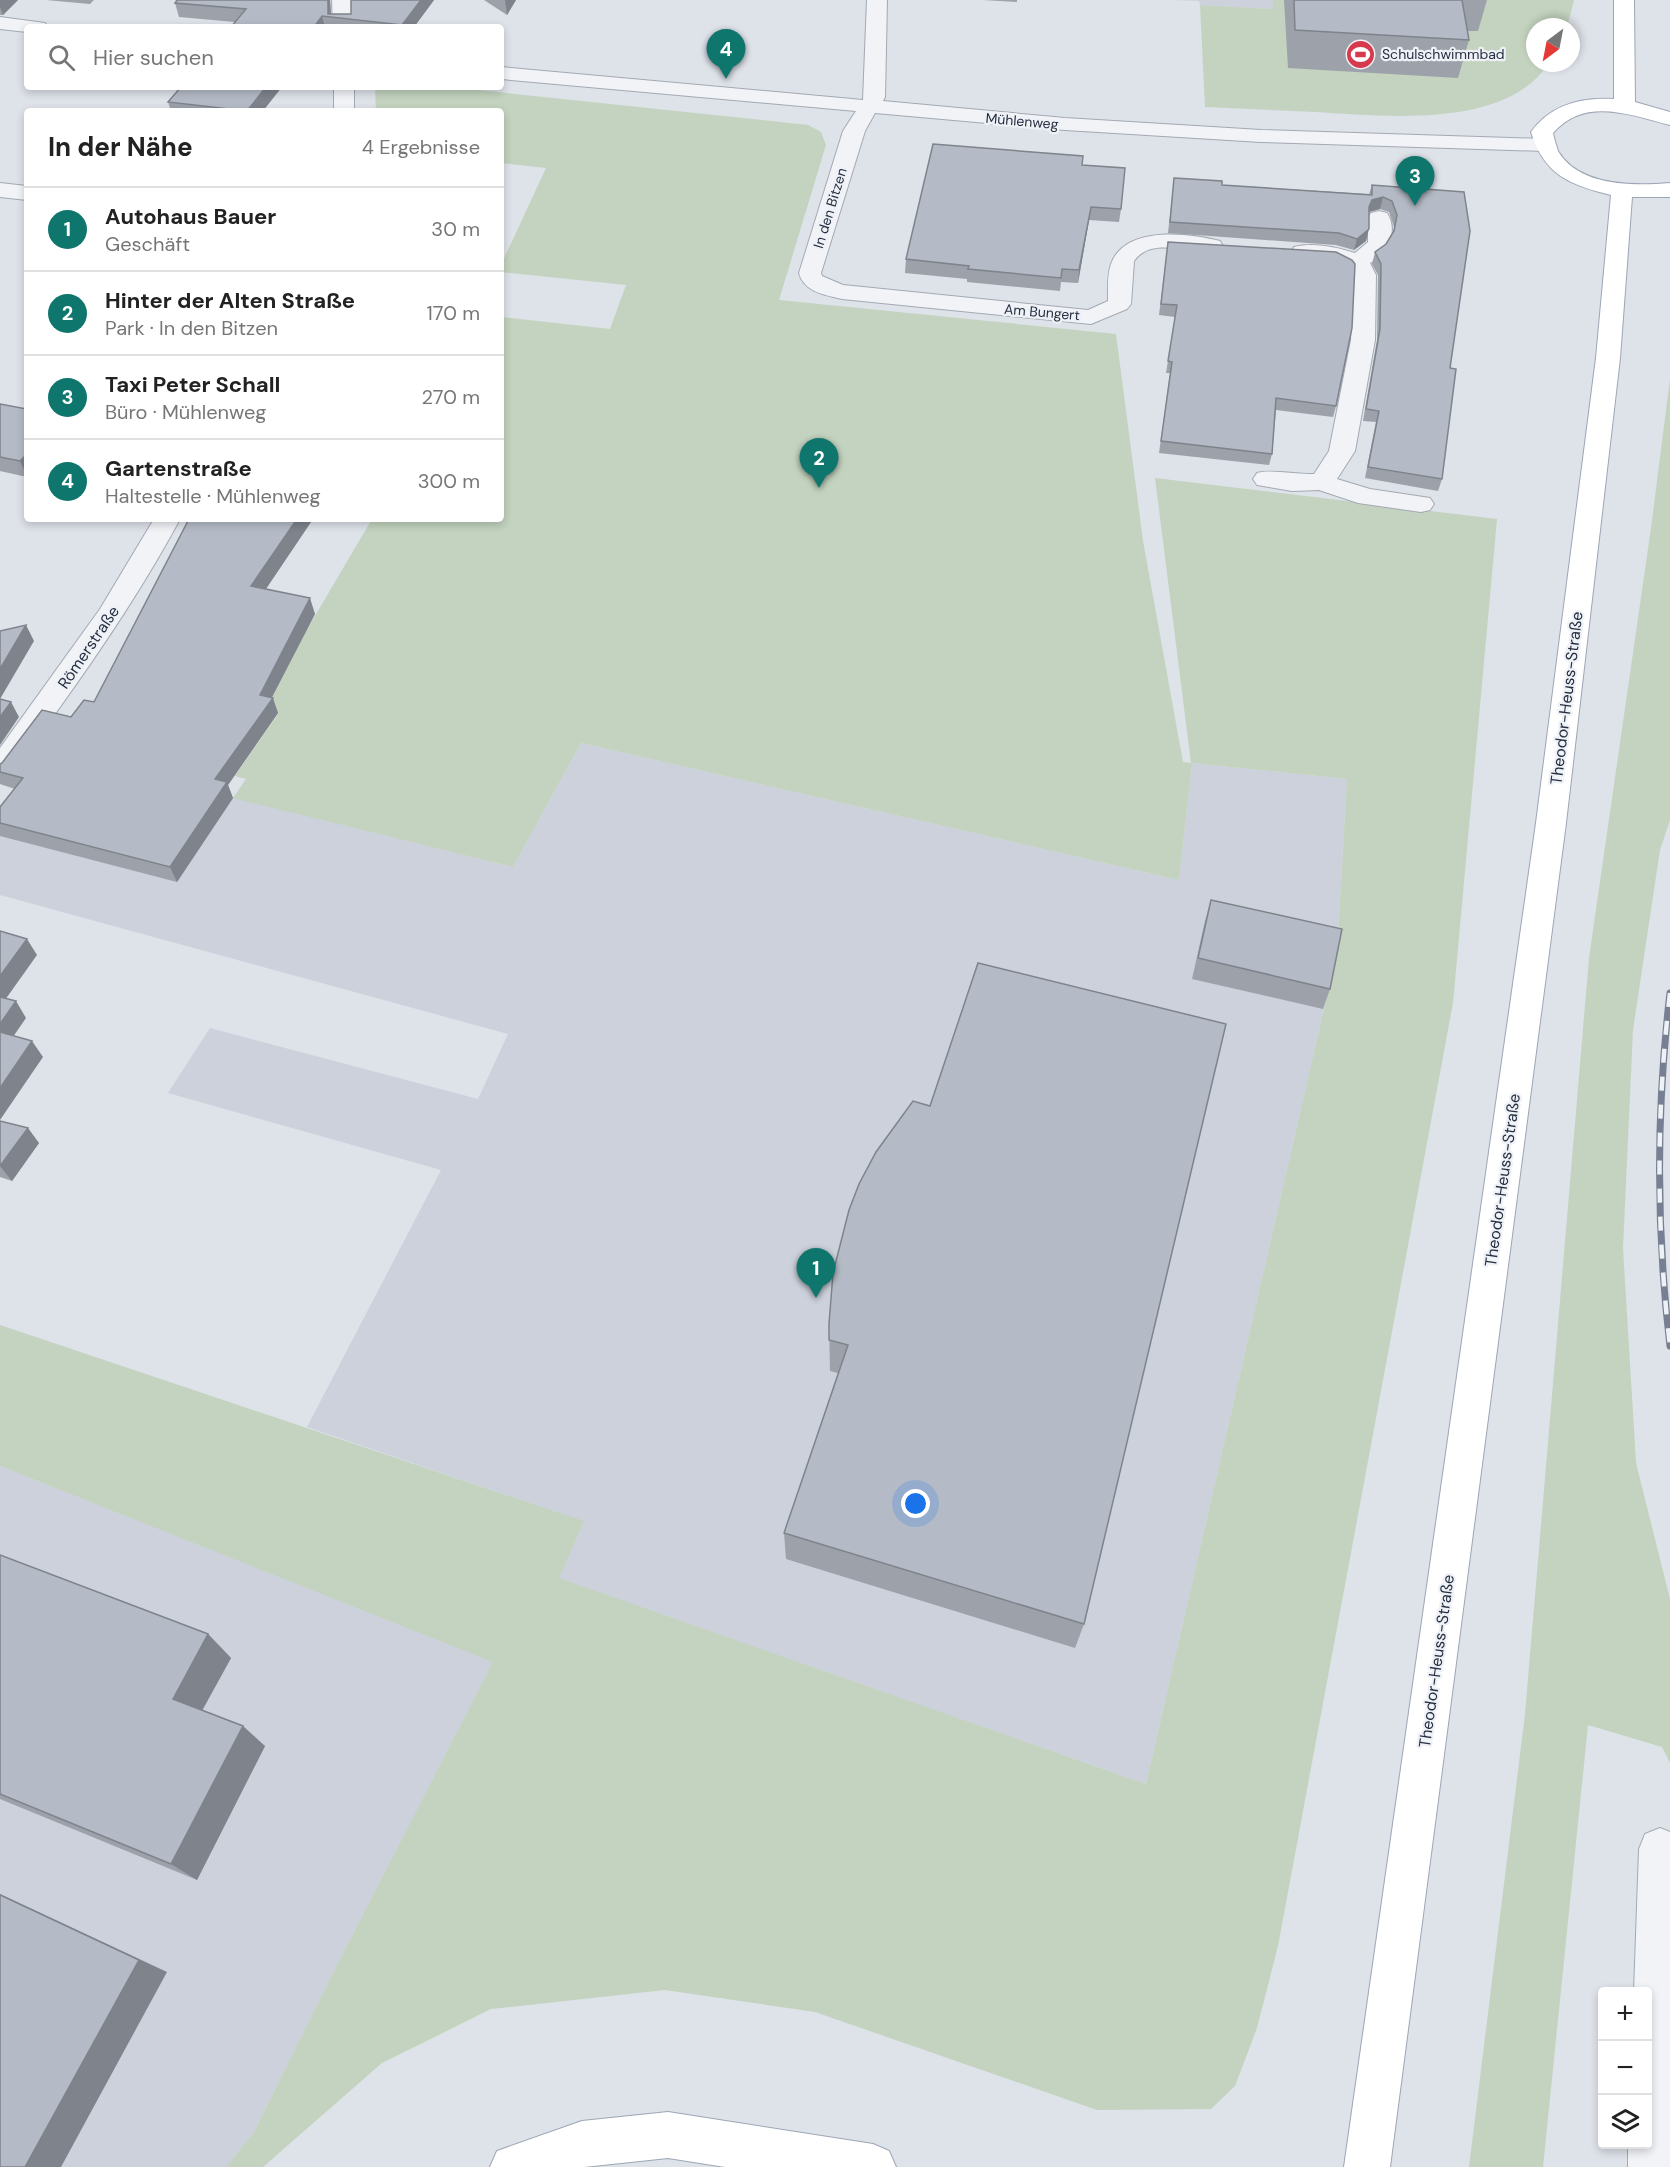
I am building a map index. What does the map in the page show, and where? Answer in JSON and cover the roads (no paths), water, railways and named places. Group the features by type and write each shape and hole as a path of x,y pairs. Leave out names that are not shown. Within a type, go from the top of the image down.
{"main road":[{"path":"1624,0 1625,106"},
{"path":"1670,118 1655,112 1625,106 1580,107 1562,113 1549,122 1542,132 1548,154 1569,172 1601,186 1622,190 1645,192 1670,190"},
{"name":"Theodor-Heuss-Straße","path":"1367,2167 1551,823 1606,370 1622,190"},
{"path":"513,2167 582,2144 668,2135 825,2162 873,2167"}],"street":[{"path":"342,0 343,24"},
{"path":"869,108 875,97 878,0"},
{"path":"0,23 24,25"},
{"name":"Mühlenweg","path":"504,73 1065,124 1261,136 1544,145"},
{"path":"344,90 344,108"},
{"name":"In den Bitzen","path":"842,292 824,287 812,280 810,273 854,131 869,108"},
{"path":"0,190 24,193"},
{"path":"1356,261 1370,254 1379,243 1378,218"},
{"name":"Am Bungert","path":"842,292 1091,317 1102,314 1119,304 1122,262 1138,246 1158,242 1229,247"},
{"path":"1277,250 1336,254 1356,261 1363,268 1365,275 1364,340 1342,451 1322,482"},
{"path":"1266,479 1292,483 1322,482 1341,491 1360,496 1421,504"},
{"name":"Römerstraße","path":"0,769 77,665 145,561 165,522"},
{"path":"1651,2167 1660,1849"}],"railway":[{"path":"1670,993 1660,1125 1660,1214 1670,1346"}],"place":[{"name":"Schulschwimmbad","path":"1361,54"},
{"name":"Gartenstraße","path":"726,79"},
{"name":"Taxi Peter Schall","path":"1415,206"},
{"name":"Hinter der Alten Straße","path":"819,488"},
{"name":"Autohaus Bauer","path":"816,1298"}]}
